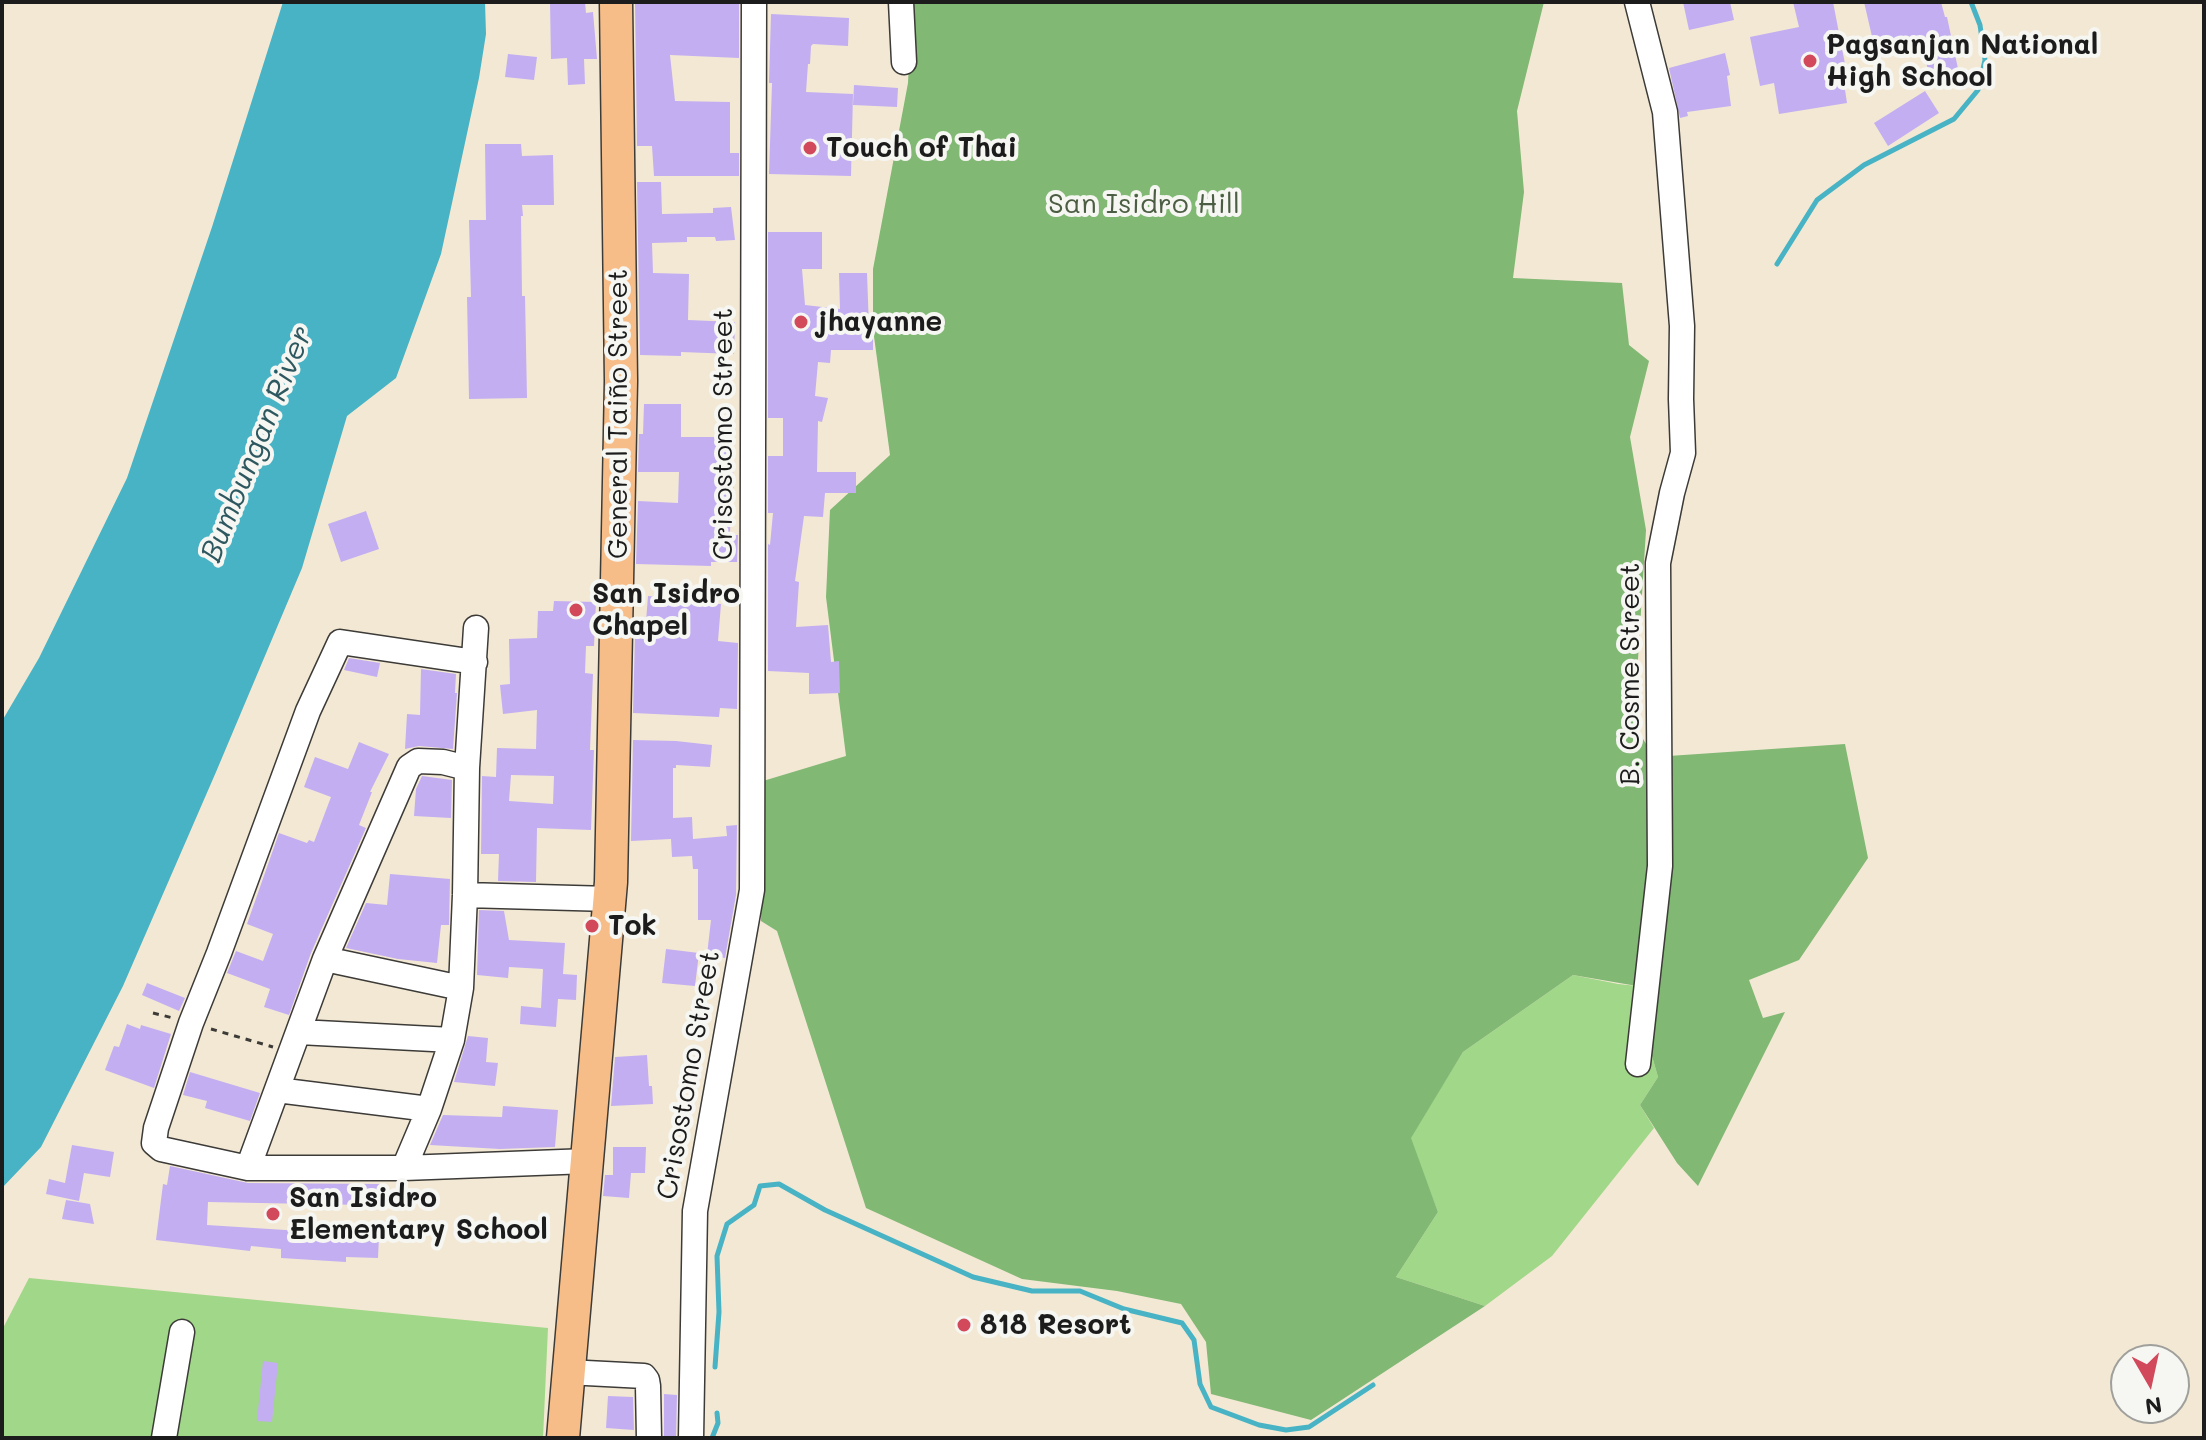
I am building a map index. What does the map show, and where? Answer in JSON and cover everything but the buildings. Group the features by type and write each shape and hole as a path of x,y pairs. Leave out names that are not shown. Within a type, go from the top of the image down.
{"main road":[{"name":"General Taiño Street","path":"563,1438 610,899 621,381 616,2"}],"street":[{"name":"Crisostomo Street","path":"691,1438 695,1211 752,890 754,2"},
{"path":"901,2 904,62"},
{"name":"B. Cosme Street","path":"1637,2 1665,112 1682,326 1683,453 1658,563 1660,866 1638,1064"},
{"path":"404,1168 429,1109 452,1040 461,988 467,768 476,628"},
{"path":"475,662 340,642 308,711 191,1023 156,1128 154,1143 161,1149 248,1168 404,1168 588,1161"},
{"path":"248,1168 325,959 409,767 418,761 443,762 467,768"},
{"path":"465,895 610,899"},
{"path":"325,959 461,988"},
{"path":"294,1042 452,1040"},
{"path":"277,1090 429,1109"},
{"path":"164,1438 182,1332"},
{"path":"567,1372 644,1376 648,1386 649,1438"}],"path":[{"path":"153,1013 294,1042"}],"green space":[{"name":"San Isidro Hill","path":"912,2 1544,2 1517,111 1524,192 1513,278 1622,283 1629,345 1649,361 1630,437 1646,530 1634,724 1654,757 1845,744 1868,858 1799,960 1749,980 1763,1018 1785,1012 1698,1186 1677,1163 1640,1105 1658,1077 1637,986 1573,975 1463,1052 1411,1138 1438,1212 1396,1277 1485,1306 1311,1420 1211,1394 1206,1342 1181,1304 1117,1291 1022,1279 866,1208 777,931 761,921 763,781 846,756 826,597 830,510 890,455 873,329 873,269 908,83"},
{"path":"1573,975 1637,986 1658,1077 1640,1105 1654,1128 1552,1256 1485,1306 1396,1277 1438,1212 1410,1138 1463,1052"},
{"path":"29,1278 548,1328 543,1438 2,1438 2,1330"}],"water":[{"name":"Bumbungan River","path":"283,2 485,2 486,34 479,78 441,254 396,378 347,416 302,568 123,986 41,1147 2,1188 2,721 39,658 127,478 212,227"}],"waterway":[{"path":"1777,264 1817,200 1864,165 1954,119 1978,90 1985,60 1980,25 1971,2"},
{"path":"715,1367 719,1312 717,1256 727,1224 754,1205 760,1186 779,1184 825,1210 973,1277 1032,1291 1080,1291 1124,1309 1182,1323 1194,1340 1200,1384 1211,1407 1259,1425 1286,1430 1309,1427 1373,1385"},
{"path":"712,1438 718,1423 717,1413"}],"place":[{"name":"Pagsanjan National High School","path":"1810,61"},
{"name":"Touch of Thai","path":"810,148"},
{"name":"jhayanne","path":"801,322"},
{"name":"San Isidro Chapel","path":"576,610"},
{"name":"Tok","path":"592,926"},
{"name":"San Isidro Elementary School","path":"273,1214"},
{"name":"818 Resort","path":"964,1325"}]}
